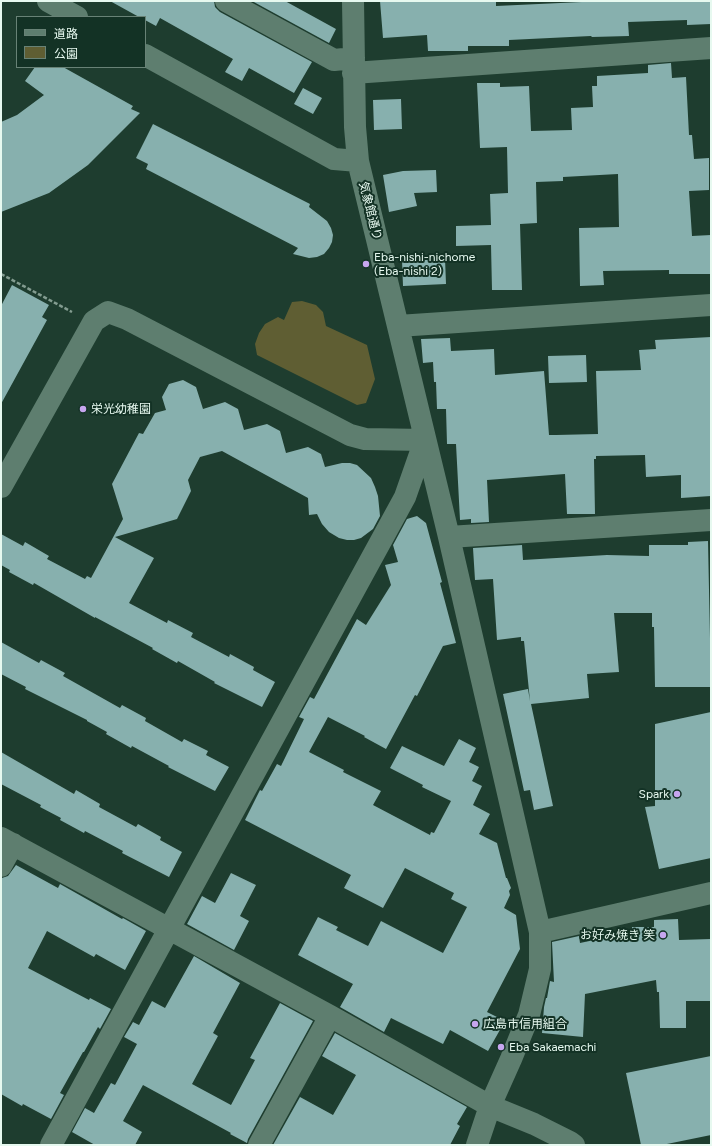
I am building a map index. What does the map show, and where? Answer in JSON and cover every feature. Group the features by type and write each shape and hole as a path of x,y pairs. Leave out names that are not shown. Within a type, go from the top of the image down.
{"street":[{"path":"48,1 75,16"},
{"path":"226,1 334,60 354,66 711,48"},
{"name":"気象館通り","path":"353,1 355,127 358,161 449,537 540,932 540,969 529,1015 490,1106 476,1145"},
{"path":"146,56 334,159 358,161"},
{"path":"398,326 711,306"},
{"path":"1,487 94,321 108,312 127,319 350,435 365,439 425,440 405,497 168,928 51,1145"},
{"path":"449,537 711,520"},
{"path":"1,866 7,841 330,1016 503,1113 534,1124 574,1145"},
{"path":"540,932 711,893"},
{"path":"259,1145 330,1016"}],"path":[{"path":"1,274 75,313"}],"green space":[{"path":"302,301 316,305 323,312 326,326 367,345 375,379 366,403 357,405 257,355 255,344 259,333 265,324 278,317 284,320 292,302"}],"building":[{"path":"110,1 214,1 215,7 220,12 312,62 294,93 249,68 242,81 225,72 233,59 160,18 156,26 146,21 146,16 137,16"},
{"path":"252,1 285,1 336,29 329,43"},
{"path":"380,1 496,1 496,6 603,1 711,1 711,24 687,25 687,20 628,22 629,36 591,36 509,40 509,46 468,46 468,51 428,51 427,35 383,38"},
{"path":"671,63 672,78 686,77 689,135 692,135 694,159 709,158 709,190 689,191 692,236 711,235 711,274 669,274 669,270 603,271 604,285 580,286 579,228 619,227 618,174 563,177 563,181 536,182 537,223 520,224 522,290 492,290 491,245 456,246 456,226 491,225 490,194 508,193 507,147 480,148 477,83 500,83 500,87 529,86 531,131 572,130 571,108 593,107 592,86 597,86 597,76 648,73 648,65"},
{"path":"34,68 65,68 133,106 131,109 140,113 88,165 49,193 1,212 1,122 17,115 44,95 25,81"},
{"path":"303,88 322,98 313,114 294,104"},
{"path":"401,99 402,129 374,130 373,100"},
{"path":"153,124 310,204 309,207 327,221 331,228 333,235 329,248 324,254 317,257 309,258 293,254 298,248 146,169 148,164 136,158"},
{"path":"436,170 437,192 414,193 417,206 389,212 383,175 403,171"},
{"path":"445,258 446,284 403,286 402,260"},
{"path":"12,285 49,305 42,317 47,320 1,404 1,306"},
{"path":"711,337 711,496 681,498 681,475 646,477 645,455 596,456 596,459 594,459 595,514 567,514 565,474 487,480 489,522 471,523 471,519 460,520 456,444 447,444 446,409 437,409 436,382 434,382 433,362 423,363 421,339 450,338 451,351 494,349 495,375 544,371 549,435 556,435 598,434 596,371 641,370 639,350 656,349 655,340"},
{"path":"586,355 587,382 549,383 548,356"},
{"path":"183,380 196,387 203,409 225,402 238,409 244,430 267,424 280,431 286,453 308,447 321,454 325,467 342,463 357,465 371,478 378,496 380,516 373,529 361,538 354,540 339,538 329,532 322,524 317,514 309,515 308,498 222,451 200,457 188,480 191,491 177,519 115,537 154,558 129,603 167,623 168,620 193,633 191,637 229,657 230,654 254,667 253,670 275,682 262,707 214,683 215,682 178,661 177,663 152,649 153,648 95,618 34,583 33,585 9,572 10,570 1,565 1,534 23,546 25,542 49,556 47,559 85,579 87,576 91,578 123,519 112,484 139,433 143,434 155,413 166,410 162,397 169,384"},
{"path":"417,516 426,523 442,582 440,583 456,643 443,646 417,696 415,695 386,749 364,737 365,736 328,717 309,752 344,770 343,772 381,791 373,805 430,835 431,832 434,833 451,801 422,787 423,785 390,768 402,746 444,766 459,739 476,748 469,762 479,767 472,781 482,786 473,805 490,814 479,834 497,843 506,878 511,888 509,891 510,895 504,908 516,915 520,949 487,1012 505,1021 488,1051 450,1030 443,1044 391,1018 384,1032 340,1007 353,984 298,955 318,917 338,927 336,930 368,946 381,921 443,953 467,907 451,899 454,893 405,868 383,908 344,888 351,875 245,820 260,790 262,791 277,764 281,766 304,719 299,717 310,697 314,699 357,619 366,625 391,585 385,565 398,562 393,545 407,519"},
{"path":"708,541 711,687 655,687 654,627 652,627 652,613 614,613 619,672 587,674 589,698 531,704 553,806 534,810 530,790 524,791 503,694 528,689 530,701 524,641 521,641 521,637 497,640 493,579 475,580 473,548 522,545 523,560 607,555 649,556 649,545 688,545 688,542"},
{"path":"1,642 39,663 41,660 65,673 63,676 120,708 122,705 146,718 145,721 182,742 184,739 208,751 206,755 229,767 215,791 168,767 169,766 132,746 131,748 106,734 107,732 87,720 25,689 26,687 1,674"},
{"name":"Spark","path":"711,712 711,858 659,869 645,807 655,806 655,724"},
{"path":"1,752 74,794 76,790 100,804 99,807 136,827 138,824 161,837 160,840 182,852 169,877 122,853 123,851 85,831 84,833 60,820 61,818 40,807 41,805 1,784"},
{"path":"16,865 58,888 60,884 146,931 125,970 96,954 94,957 47,931 28,968 89,1000 90,998 111,1009 100,1029 98,1027 60,1093 64,1095 51,1119 23,1104 22,1106 1,1094 1,880 2,878 8,876"},
{"path":"231,873 256,885 240,916 249,921 234,950 187,924 202,896 215,903"},
{"path":"678,919 679,940 711,939 711,1001 686,1001 686,1028 660,1028 659,992 657,992 656,980 585,994 583,1037 542,1033 544,1007 550,981 554,982 552,942 579,936 580,943 632,932 632,927 654,927 654,920"},
{"path":"194,956 240,983 213,1033 218,1036 192,1084 231,1105 255,1060 250,1058 280,1003 313,1021 247,1143 143,1085 123,1121 142,1132 135,1145 95,1145 72,1132 85,1108 94,1113 111,1083 115,1085 137,1044 124,1037 133,1022 139,1025 152,1001 165,1008"},
{"path":"335,1033 467,1107 457,1124 460,1126 450,1145 273,1145 300,1097 333,1115 356,1075 322,1056"},
{"path":"711,1056 711,1135 662,1145 641,1145 626,1073"}],"place":[{"name":"Eba-nishi-nichome (Eba-nishi 2)","path":"366,264"},
{"name":"栄光幼稚園","path":"83,409"},
{"name":"Spark","path":"677,794"},
{"name":"お好み焼き 笑","path":"663,935"},
{"name":"広島市信用組合","path":"475,1024"},
{"name":"Eba Sakaemachi","path":"501,1047"}]}
